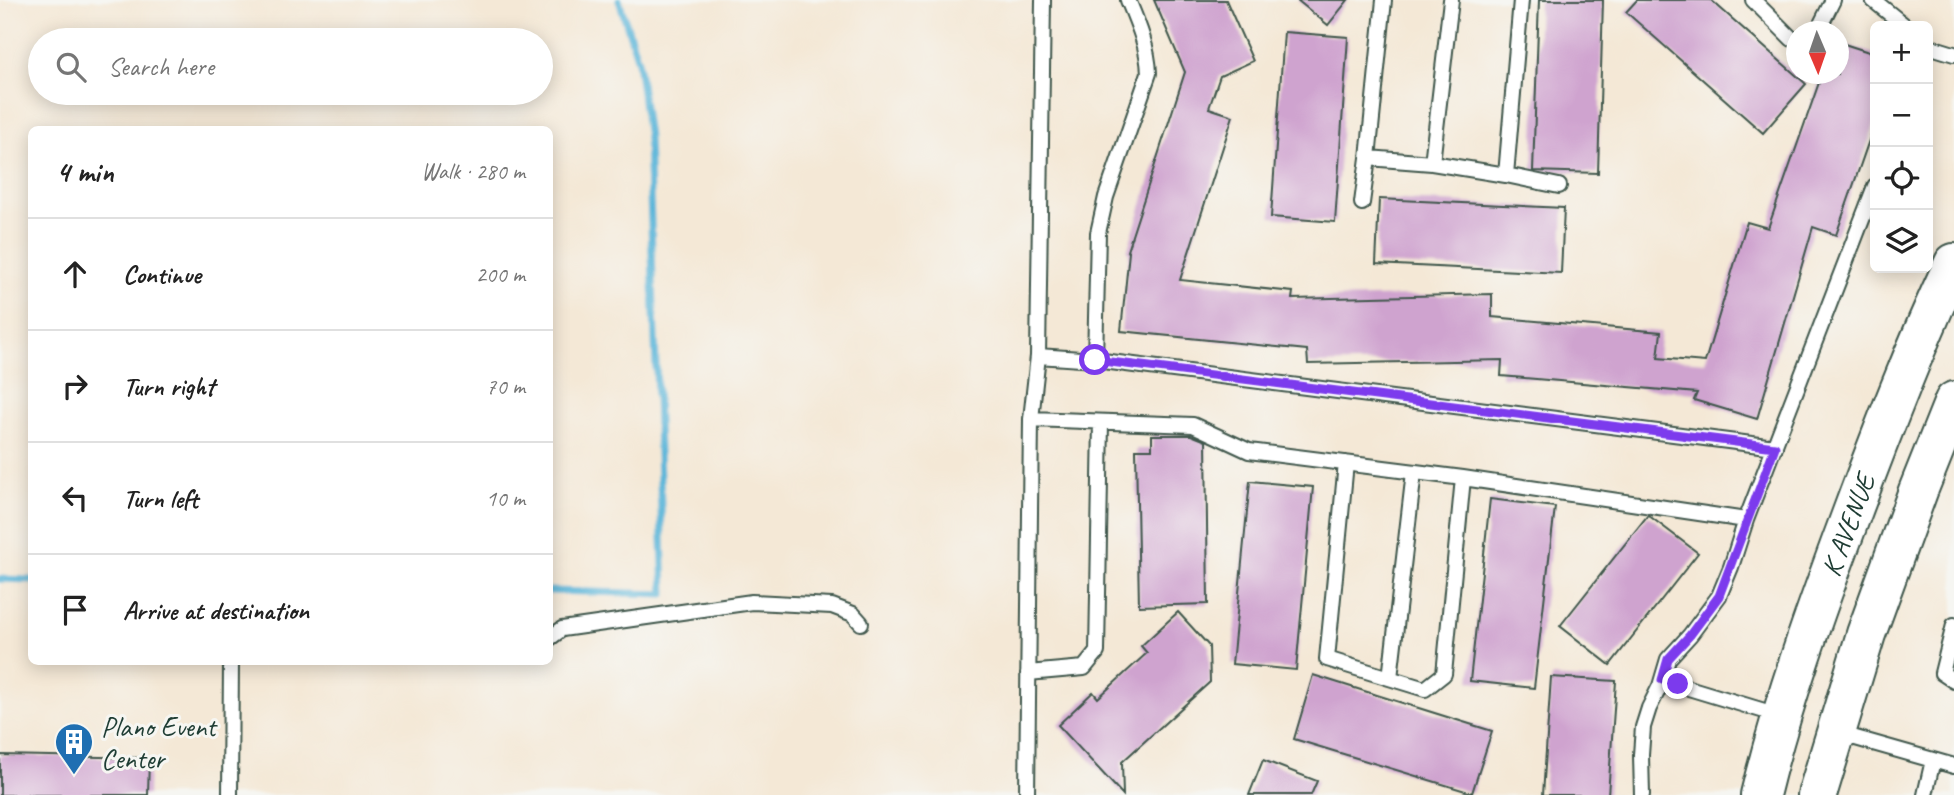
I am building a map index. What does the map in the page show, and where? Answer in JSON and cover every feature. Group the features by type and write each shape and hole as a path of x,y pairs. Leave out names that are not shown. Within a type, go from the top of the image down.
{"main road":[{"name":"K AVENUE","path":"1760,795 1815,610 1907,372 1954,263"},
{"path":"1907,372 1954,393"},
{"name":"K AVENUE","path":"1817,795 1866,634 1954,401"},
{"path":"1783,716 1836,733"}],"lane":[{"path":"1027,795 1031,419 1038,356 1043,0"},
{"path":"1095,360 1098,233 1106,197 1149,73 1149,56 1128,0"},
{"path":"1362,203 1384,0"},
{"path":"1432,163 1451,0"},
{"path":"1506,175 1521,0"},
{"path":"1753,0 1786,32"},
{"path":"1822,21 1833,0"},
{"path":"1873,0 1899,21"},
{"path":"1933,48 1954,55"},
{"path":"1368,158 1432,163 1559,186"},
{"path":"1642,795 1643,727 1668,659 1719,596 1870,199"},
{"path":"1038,356 1095,360 1775,447"},
{"path":"1031,419 1194,425 1249,451 1463,478 1746,520"},
{"path":"1028,673 1084,668 1097,652 1101,422"},
{"path":"1346,463 1327,659 1425,688 1444,674 1463,478"},
{"path":"1390,678 1414,472"},
{"path":"553,636 562,629 752,602 832,606 853,614 861,623"},
{"path":"1954,625 1942,673 1954,681"},
{"path":"230,795 231,665"},
{"path":"1662,680 1783,716"},
{"path":"1836,733 1954,766"},
{"path":"1925,795 1933,760"}],"building":[{"path":"1154,0 1226,0 1253,61 1220,76 1209,108 1233,116 1180,280 1293,292 1292,299 1492,294 1492,317 1661,332 1658,358 1705,362 1747,222 1768,228 1818,84 1849,84 1849,46 1870,52 1870,137 1836,235 1813,227 1757,419 1694,400 1697,393 1501,376 1502,360 1308,364 1307,350 1121,331 1127,251 1185,72"},
{"path":"1297,0 1348,0 1328,25"},
{"path":"1539,0 1603,0 1598,173 1533,171"},
{"path":"1637,0 1711,0 1786,66 1786,84 1806,84 1763,133 1626,12"},
{"path":"1284,32 1348,37 1335,222 1271,217"},
{"path":"1379,199 1564,208 1561,273 1376,264"},
{"path":"1152,435 1191,435 1206,441 1208,604 1139,606 1136,449 1152,449"},
{"path":"1250,481 1313,487 1296,670 1232,664"},
{"path":"1490,499 1555,507 1534,688 1470,681"},
{"path":"1648,515 1698,553 1610,665 1560,626"},
{"path":"1178,612 1209,646 1210,682 1122,762 1123,795 1058,725 1093,692 1098,698 1147,653 1141,646"},
{"path":"1313,675 1492,731 1472,793 1294,739"},
{"path":"1551,677 1616,681 1608,795 1543,795"},
{"name":"Plano Event Center","path":"0,755 149,758 148,795 0,795"},
{"path":"1263,760 1317,781 1311,795 1249,795"}],"waterway":[{"path":"553,591 664,594 648,138 638,61 619,0"},
{"path":"0,579 28,580"}],"place":[{"name":"Plano Event Center","path":"74,776"}],"route":[{"path":"1095,360 1775,447 1719,596 1668,659 1662,680 1678,684"}]}
